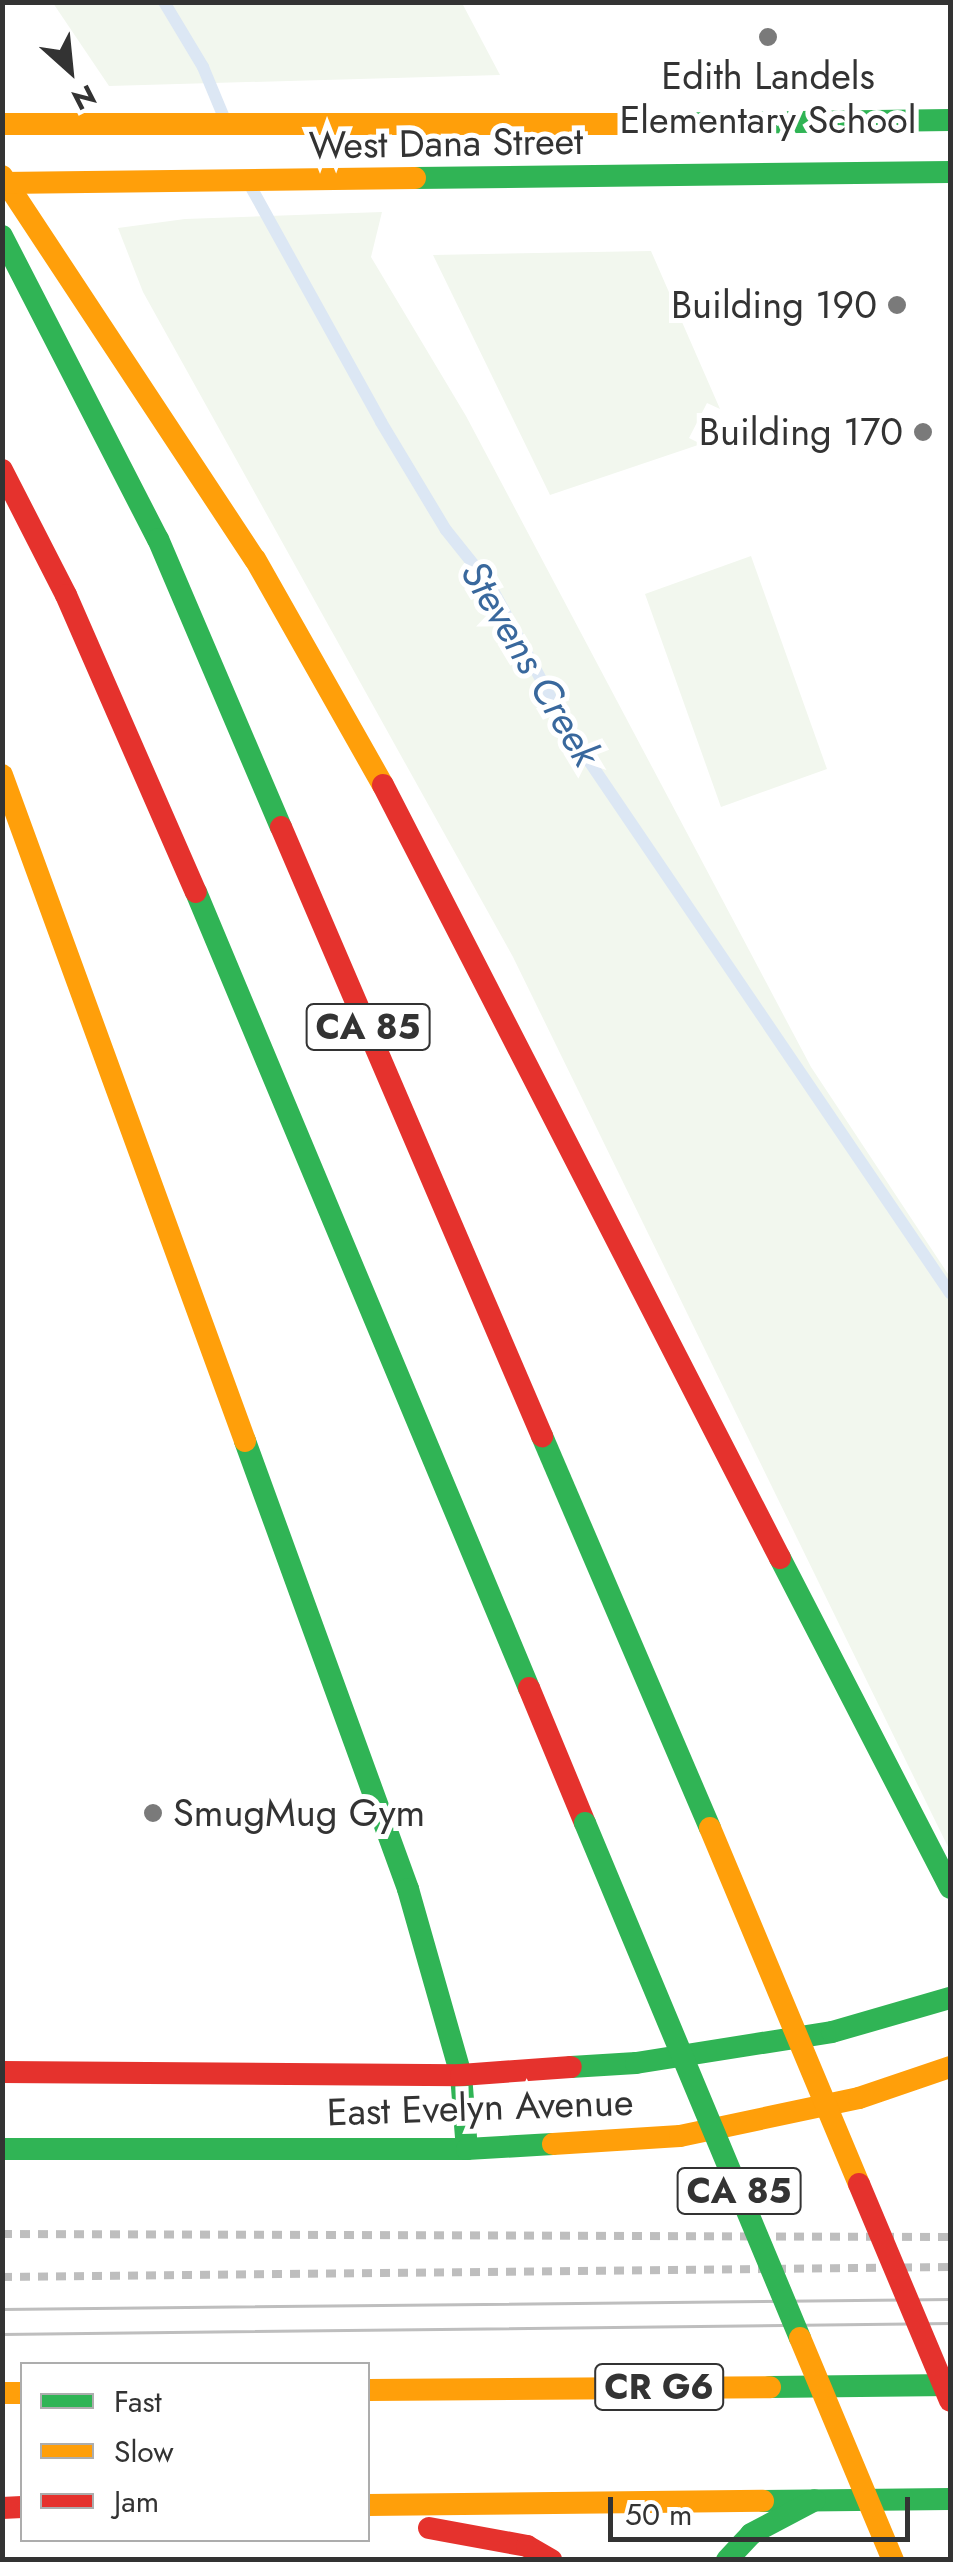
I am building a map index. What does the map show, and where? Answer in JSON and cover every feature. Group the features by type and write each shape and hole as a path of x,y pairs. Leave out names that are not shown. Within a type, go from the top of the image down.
{"main road":[{"name":"West Dana Street","path":"2,124 388,126 950,120"},
{"name":"West Dana Street","path":"2,180 950,172"},
{"path":"2,180 168,422 255,560 368,756 950,1888"},
{"name":"CA 85","path":"2,236 158,539 710,1828 950,2401"},
{"name":"CA 85","path":"2,470 66,595 159,802 893,2560"},
{"path":"2,775 408,1889 461,2075 467,2149"},
{"name":"East Evelyn Avenue","path":"2,2072 461,2075 636,2063 832,2032 950,1998"},
{"name":"East Evelyn Avenue","path":"2,2149 467,2149 680,2136 858,2098 950,2067"},
{"name":"CR G6","path":"370,2390 950,2385"},
{"path":"728,2560 751,2534 821,2498"},
{"path":"370,2505 950,2499"},
{"path":"370,2516 526,2546 550,2560"}],"shaded area":[{"path":"53,3 462,3 500,75 109,86"},
{"path":"382,212 371,257 466,416 811,1067 950,1277 950,1851 513,957 143,292 118,228 185,219"},
{"path":"651,251 720,409 707,403 689,438 701,444 550,495 433,255"},
{"path":"751,556 827,769 721,807 645,594"}],"waterway":[{"name":"Stevens Creek","path":"164,2 203,67 223,115"},
{"name":"Stevens Creek","path":"252,189 381,422 446,530 490,585 570,733 950,1293"}],"tram line":[{"path":"2,2309 950,2299"},
{"path":"2,2334 950,2323"}],"railway":[{"path":"2,2234 950,2237"},
{"path":"2,2277 950,2267"}],"traffic: fast":[{"path":"632,124 950,120"},
{"path":"415,178 950,172"},
{"path":"2,236 158,539 281,827"},
{"path":"196,892 529,1688"},
{"path":"542,1436 710,1828"},
{"path":"245,1441 408,1889 461,2075 467,2149"},
{"path":"780,1558 950,1888"},
{"path":"585,1823 800,2338"},
{"path":"571,2067 636,2063 832,2032 950,1998"},
{"path":"2,2149 467,2149 553,2144"},
{"path":"770,2387 950,2385"},
{"path":"763,2501 950,2499"},
{"path":"727,2560 751,2534 815,2500"}],"traffic: slow":[{"path":"2,124 632,124"},
{"path":"2,176 255,559 383,785"},
{"path":"2,183 415,178"},
{"path":"2,775 245,1441"},
{"path":"710,1828 859,2184"},
{"path":"553,2144 680,2136 859,2098 950,2067"},
{"path":"800,2338 893,2560"},
{"path":"370,2390 770,2387"},
{"path":"2,2393 20,2393"},
{"path":"370,2505 763,2501"}],"traffic: jam":[{"path":"2,470 66,595 196,892"},
{"path":"383,785 780,1558"},
{"path":"281,827 542,1436"},
{"path":"529,1688 585,1823"},
{"path":"2,2072 461,2075 571,2067"},
{"path":"859,2184 950,2401"},
{"path":"2,2508 20,2507"},
{"path":"429,2528 527,2546 551,2560"}],"place":[{"name":"Edith Landels Elementary School","path":"768,37"},
{"name":"Building 190","path":"897,305"},
{"name":"Building 170","path":"923,432"},
{"name":"SmugMug Gym","path":"153,1813"}]}
